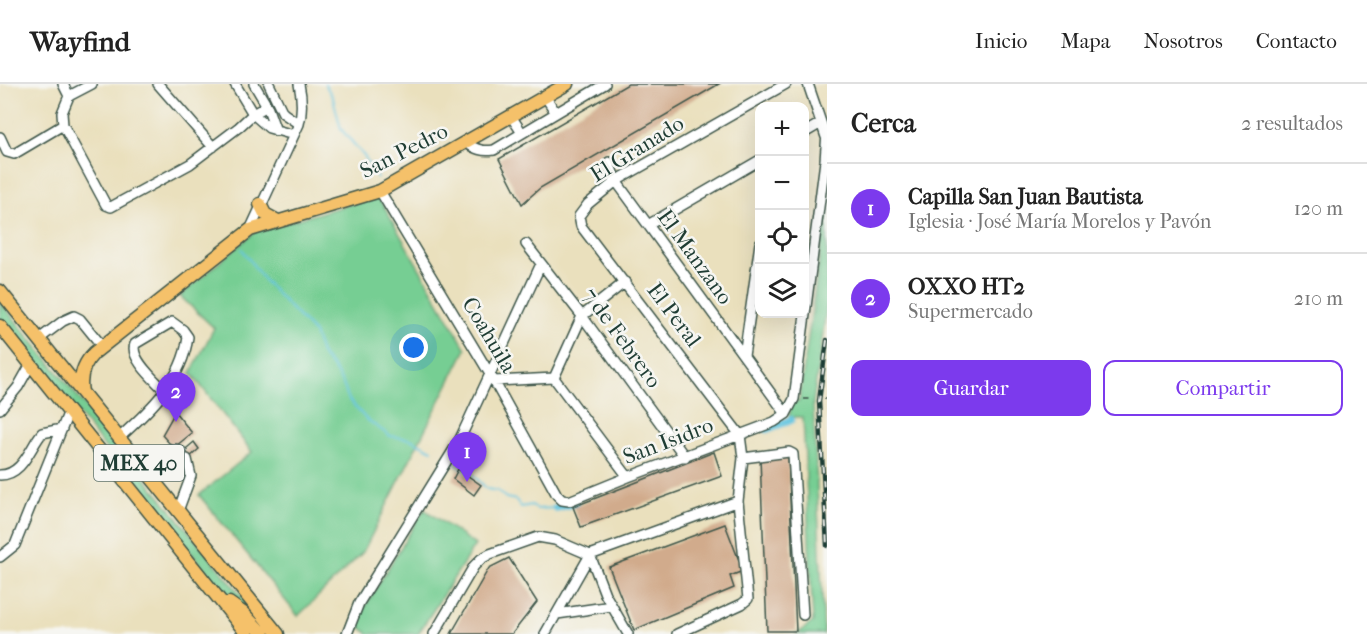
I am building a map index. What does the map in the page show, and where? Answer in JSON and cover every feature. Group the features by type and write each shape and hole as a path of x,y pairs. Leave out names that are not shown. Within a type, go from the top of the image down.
{"main road":[{"name":"San Pedro","path":"250,230 380,191 567,84"},
{"path":"260,204 265,214 278,221"},
{"path":"82,392 80,382 87,360 250,230"},
{"name":"MEX 40","path":"0,291 278,634"},
{"name":"MEX 40","path":"0,326 247,634"},
{"path":"218,595 243,613 263,634"}],"street":[{"path":"63,84 69,96"},
{"path":"92,84 69,96 62,114 63,125 106,205 111,207 190,164 253,114 267,106"},
{"path":"158,84 213,147"},
{"path":"235,84 253,114 261,122 276,131 294,135"},
{"path":"254,84 267,106 276,131"},
{"path":"269,84 283,113 299,124"},
{"path":"250,230 260,204 299,124 302,98 299,84"},
{"path":"466,143 485,152 494,150 556,113 587,88 604,84"},
{"name":"El Granado","path":"578,219 588,204 616,181 786,84"},
{"path":"786,414 794,399 825,161 826,135 808,84"},
{"path":"545,96 556,113"},
{"path":"511,116 522,133"},
{"path":"809,130 821,123"},
{"path":"0,137 8,152 14,154 63,125"},
{"name":"El Manzano","path":"609,162 616,181 786,414"},
{"path":"648,225 755,162"},
{"name":"Coahuila","path":"380,191 492,378 562,501"},
{"name":"El Peral","path":"578,219 740,435"},
{"name":"7 de Febrero","path":"526,244 582,316 685,457"},
{"path":"349,633 359,603 459,441 492,378 542,264"},
{"path":"744,356 756,264"},
{"path":"554,378 582,316 625,282"},
{"path":"39,339 74,316 80,319 102,346"},
{"path":"119,438 151,409 165,391 177,375 188,339 183,330 172,322 135,344 134,348 135,357 165,391"},
{"path":"0,409 18,387 31,364"},
{"path":"492,378 554,378"},
{"path":"554,378 628,477"},
{"path":"0,557 15,545 69,411"},
{"name":"San Isidro","path":"562,501 569,501 685,457 774,422 786,414"},
{"path":"0,475 11,473 19,467 42,433 62,429"},
{"path":"678,634 748,599 738,501 743,458 740,435"},
{"path":"133,455 176,449 185,455 191,476 178,511"},
{"path":"743,458 789,452 793,454 803,615"},
{"path":"545,634 590,555 738,501"},
{"path":"434,634 474,566 482,559 538,537 555,540 590,555 605,594 628,634"},
{"path":"557,614 612,606"}],"green space":[{"path":"376,197 380,200 466,349 363,552 298,616 199,495 252,452 191,373 214,328 180,296 256,231"},
{"path":"827,204 827,303 813,403 824,634 797,634 813,622 803,417 789,417 792,401 799,402"},
{"path":"0,302 273,634 267,634 218,586 0,318"},
{"path":"424,509 475,545 418,634 369,634 355,623"}],"building":[{"path":"628,84 719,84 540,188 522,204 499,159"},
{"path":"175,412 192,433 176,446 169,443 162,435"},
{"path":"194,442 199,449 180,466 174,459"},
{"path":"714,452 722,476 581,527 573,507"},
{"path":"788,455 796,631 767,631 760,458"},
{"path":"458,469 481,485 474,495 453,479"},
{"path":"725,524 743,571 730,576 734,588 634,630 609,567"},
{"path":"509,558 537,602 512,634 451,634 489,568"}],"waterway":[{"path":"325,84 333,98 341,129 364,156 377,178"},
{"path":"242,249 263,279 314,333 322,356 343,384 349,400 366,419 390,436 410,439 432,450"},
{"path":"767,429 791,420"},
{"path":"452,462 471,473 487,489 498,491 506,498 516,500 521,507 532,505 537,509 556,508"},
{"path":"556,508 575,503"}],"railway":[{"path":"827,340 819,401 827,546"}],"place":[{"name":"OXXO HT2","path":"176,422"},
{"name":"Capilla San Juan Bautista","path":"467,482"}]}
